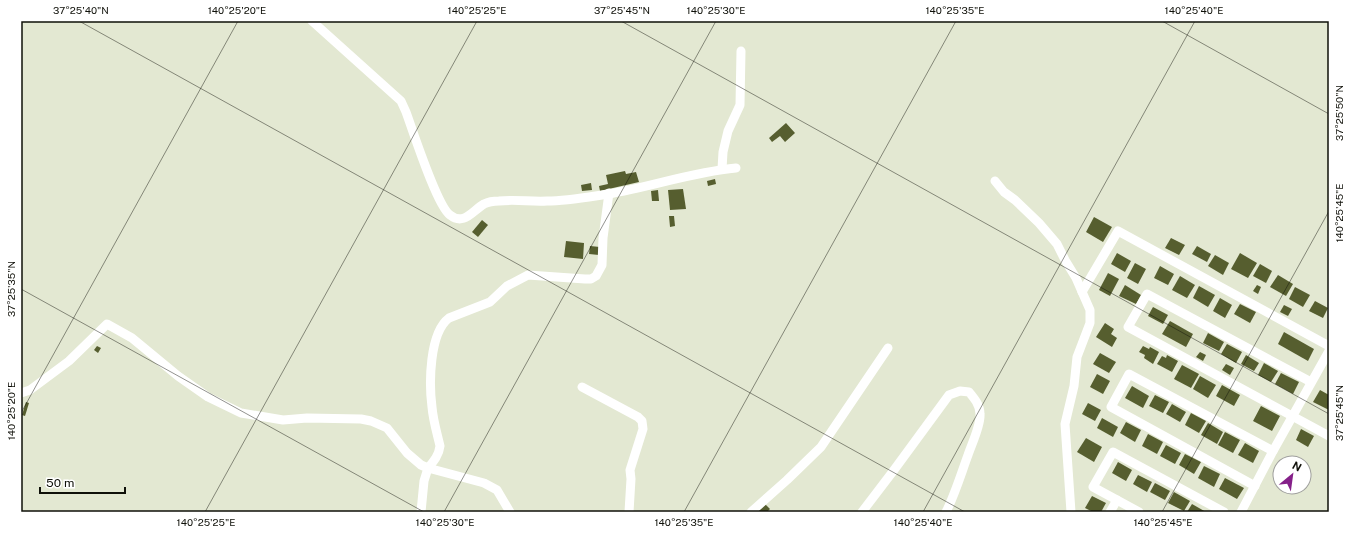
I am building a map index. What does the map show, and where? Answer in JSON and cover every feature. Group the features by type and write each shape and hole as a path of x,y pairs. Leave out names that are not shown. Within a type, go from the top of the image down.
{"street":[{"path":"312,21 401,101 435,189 448,214 460,219 466,218 484,204 498,201 548,201 609,193 722,169 736,168"},
{"path":"722,169 723,152 728,131 740,105 741,51"},
{"path":"995,181 1004,192 1015,200 1039,223 1057,244 1088,303 1091,318 1089,328 1078,357 1074,386 1065,424 1071,512"},
{"path":"421,512 424,481 428,468 437,457 440,446 431,405 431,385 432,358 435,342 444,321 490,302 507,286 528,275 585,279 591,279 596,276 602,265 603,238 609,193"},
{"path":"1082,292 1118,231 1329,346"},
{"path":"1311,382 1147,294 1128,327 1329,436"},
{"path":"21,393 30,390 69,361 108,324 132,338 178,376 208,398 241,412 283,420 307,418 371,421 387,428 407,453 421,465 484,483 497,490 510,512"},
{"path":"751,512 821,447 888,348"},
{"path":"1241,512 1329,350"},
{"path":"1255,486 1111,407 1129,374 1273,451"},
{"path":"582,386 638,416 642,421 642,429 630,470 631,479 629,512"},
{"path":"862,512 949,395 960,391 969,392 976,400 980,414 976,434 961,477 946,512"},
{"path":"1139,512 1093,487 1112,452 1224,512"},
{"path":"1110,512 1117,500"}],"building":[{"path":"786,123 795,133 785,142 780,136 772,142 769,138"},
{"path":"625,171 626,174 636,172 639,182 600,191 599,186 608,184 606,175"},
{"path":"715,179 716,184 708,186 707,181"},
{"path":"591,183 592,190 582,191 581,185"},
{"path":"683,189 686,209 670,210 668,190"},
{"path":"658,190 659,201 652,201 651,191"},
{"path":"669,216 674,216 675,226 670,227"},
{"path":"1094,217 1112,227 1103,242 1086,232"},
{"path":"482,220 488,225 478,237 472,232"},
{"path":"1171,238 1185,245 1179,255 1165,248"},
{"path":"566,241 584,243 583,259 564,257"},
{"path":"590,246 600,247 599,255 589,254"},
{"path":"1197,246 1211,254 1207,262 1192,254"},
{"path":"1117,253 1131,261 1125,272 1111,264"},
{"path":"1240,253 1257,263 1248,278 1231,269"},
{"path":"1215,255 1229,263 1223,275 1208,266"},
{"path":"1135,263 1146,269 1138,284 1127,278"},
{"path":"1260,264 1272,271 1266,283 1253,276"},
{"path":"1160,266 1174,274 1168,285 1154,278"},
{"path":"1108,273 1119,279 1110,296 1099,290"},
{"path":"1278,275 1293,284 1286,296 1270,287"},
{"path":"1180,276 1195,285 1187,298 1172,290"},
{"path":"1125,285 1141,295 1136,304 1119,296"},
{"path":"1257,285 1261,287 1258,294 1253,291"},
{"path":"1199,286 1215,295 1208,307 1193,298"},
{"path":"1295,287 1310,295 1303,307 1289,299"},
{"path":"1220,298 1232,305 1225,318 1213,311"},
{"path":"1315,301 1328,308 1323,318 1309,311"},
{"path":"1240,304 1256,312 1250,323 1234,314"},
{"path":"1284,305 1292,309 1288,316 1280,312"},
{"path":"1153,307 1168,315 1163,324 1148,316"},
{"path":"1170,321 1193,334 1186,347 1162,334"},
{"path":"1105,323 1114,329 1111,334 1117,338 1112,347 1096,337"},
{"path":"1284,332 1314,349 1308,361 1278,344"},
{"path":"1208,333 1224,342 1219,351 1203,343"},
{"path":"1227,344 1242,352 1236,363 1221,354"},
{"path":"97,346 101,348 98,353 94,350"},
{"path":"1143,346 1149,349 1150,347 1159,352 1153,364 1144,358 1145,355 1139,352"},
{"path":"1200,352 1206,355 1203,361 1196,357"},
{"path":"1100,353 1116,362 1109,373 1093,364"},
{"path":"1167,355 1178,361 1172,372 1157,364 1162,356 1166,358"},
{"path":"1246,355 1259,363 1254,371 1241,364"},
{"path":"1264,363 1278,371 1271,382 1258,375"},
{"path":"1226,364 1234,368 1230,375 1222,370"},
{"path":"1182,365 1199,374 1191,388 1174,379"},
{"path":"1281,373 1299,382 1293,394 1275,384"},
{"path":"1097,374 1110,381 1103,394 1090,387"},
{"path":"1200,376 1216,385 1208,398 1193,389"},
{"path":"1222,385 1240,395 1234,406 1216,396"},
{"path":"1132,386 1149,396 1143,408 1125,398"},
{"path":"1320,390 1329,395 1329,410 1313,402"},
{"path":"1155,395 1169,402 1163,413 1149,406"},
{"path":"26,402 29,403 25,416 22,415"},
{"path":"1088,403 1101,410 1095,421 1082,414"},
{"path":"1172,404 1186,412 1180,422 1166,414"},
{"path":"1261,406 1280,416 1272,431 1253,421"},
{"path":"1191,413 1206,421 1199,433 1185,425"},
{"path":"1102,418 1118,427 1113,437 1097,428"},
{"path":"1126,422 1141,430 1135,442 1120,433"},
{"path":"1208,423 1223,432 1217,444 1201,435"},
{"path":"1301,429 1314,436 1308,447 1296,440"},
{"path":"1225,432 1240,440 1233,453 1218,445"},
{"path":"1148,434 1163,442 1157,454 1142,446"},
{"path":"1086,438 1102,447 1094,462 1077,452"},
{"path":"1245,443 1259,451 1253,463 1238,455"},
{"path":"1166,445 1181,453 1175,464 1160,456"},
{"path":"1185,454 1201,462 1194,474 1179,465"},
{"path":"1118,462 1132,470 1126,481 1112,473"},
{"path":"1204,466 1220,474 1214,487 1198,478"},
{"path":"1138,475 1152,482 1147,492 1133,484"},
{"path":"1225,478 1244,488 1237,499 1219,489"},
{"path":"1155,483 1170,491 1165,500 1150,492"},
{"path":"1174,492 1190,501 1184,511 1168,503"},
{"path":"1092,496 1106,503 1101,512 1093,512 1085,508"},
{"path":"765,504 770,509 767,512 759,512 758,510"},
{"path":"1192,504 1206,512 1187,512"}]}
